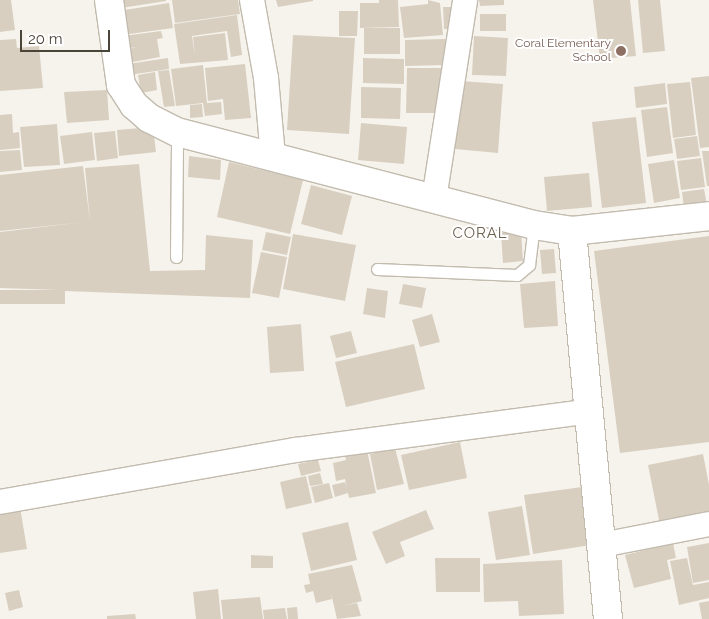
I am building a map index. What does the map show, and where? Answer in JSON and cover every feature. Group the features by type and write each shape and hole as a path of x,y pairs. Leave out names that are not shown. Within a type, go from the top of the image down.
{"street":[{"path":"109,0 121,85 134,105 149,118 177,132 534,225 572,231 709,216"},
{"path":"252,0 266,78 273,157"},
{"path":"434,199 465,0"},
{"path":"572,231 608,619"},
{"path":"0,502 295,450 590,411"},
{"path":"602,546 709,524"}],"lane":[{"path":"176,257 177,132"},
{"path":"378,269 517,275 528,266 534,225"}],"building":[{"path":"0,0 11,0 15,30 0,32"},
{"path":"120,0 166,0 166,1 121,8"},
{"path":"172,0 238,0 240,14 175,23"},
{"path":"276,0 313,0 313,1 278,7"},
{"path":"379,0 398,0 399,27 360,28 360,3 379,3"},
{"path":"428,0 440,3 443,35 404,38 400,7 428,4"},
{"path":"479,0 504,0 504,5 480,6"},
{"path":"593,0 630,0 636,56 600,59"},
{"path":"638,0 660,0 665,51 643,53"},
{"path":"169,3 173,28 122,35 118,11"},
{"path":"443,7 457,7 459,29 444,29"},
{"path":"339,11 358,11 357,36 339,36"},
{"path":"480,14 506,14 506,31 480,31"},
{"path":"237,15 242,55 231,57 227,31 192,36 195,56 193,37 225,33 228,60 180,64 174,24"},
{"path":"364,28 400,28 400,54 364,54"},
{"path":"161,31 163,38 157,39 160,57 127,63 125,50 137,47 124,49 123,36"},
{"path":"293,35 355,38 349,134 287,130"},
{"path":"474,36 508,38 506,76 472,75"},
{"path":"16,39 17,48 39,46 43,88 0,91 0,40"},
{"path":"445,39 445,65 405,66 405,40"},
{"path":"168,58 169,69 129,75 128,64"},
{"path":"363,58 404,59 404,84 363,83"},
{"path":"245,64 251,118 225,120 223,99 208,101 205,68"},
{"path":"203,65 207,103 221,102 222,114 205,116 203,103 176,106 171,69"},
{"path":"407,68 445,68 445,113 406,113"},
{"path":"169,70 175,106 164,107 158,71"},
{"path":"155,72 157,90 141,93 138,75"},
{"path":"709,76 709,147 700,148 691,78"},
{"path":"460,81 503,84 498,153 455,149"},
{"path":"690,82 696,135 673,138 667,84"},
{"path":"665,83 667,104 636,108 634,87"},
{"path":"361,87 401,88 400,119 361,118"},
{"path":"107,90 109,120 67,123 64,92"},
{"path":"202,104 203,117 190,118 190,105"},
{"path":"667,107 673,153 647,157 641,110"},
{"path":"12,114 13,133 19,132 20,148 0,150 0,115"},
{"path":"636,117 646,203 602,208 592,122"},
{"path":"361,123 407,127 404,164 358,160"},
{"path":"57,124 60,165 24,167 20,127"},
{"path":"153,127 156,152 119,156 117,130"},
{"path":"115,131 118,158 97,161 94,133"},
{"path":"92,132 95,160 64,164 60,136"},
{"path":"697,136 700,156 677,159 674,139"},
{"path":"20,150 22,170 0,172 0,151"},
{"path":"702,151 709,151 709,186 707,186"},
{"path":"189,156 221,160 220,180 188,177"},
{"path":"701,158 705,187 681,190 677,161"},
{"path":"674,160 680,198 654,203 648,164"},
{"path":"229,162 303,180 290,234 217,217"},
{"path":"139,164 150,271 205,270 206,235 253,240 250,298 65,291 65,304 0,304 0,290 59,290 0,288 0,232 84,222 0,231 0,175 83,166 90,221 85,168"},
{"path":"589,173 592,207 547,211 544,177"},
{"path":"311,185 352,196 342,235 301,224"},
{"path":"704,189 707,205 684,208 682,192"},
{"path":"521,231 523,261 503,263 501,233"},
{"path":"266,232 291,237 287,255 262,250"},
{"path":"293,234 356,245 345,301 283,289"},
{"path":"709,236 709,442 620,453 594,251"},
{"path":"554,249 556,273 542,274 540,250"},
{"path":"261,252 287,257 279,298 252,293"},
{"path":"555,281 558,326 524,328 520,284"},
{"path":"403,284 426,288 422,308 399,304"},
{"path":"367,288 388,291 385,318 363,314"},
{"path":"432,314 440,342 420,347 412,320"},
{"path":"301,324 304,371 270,373 267,327"},
{"path":"351,331 357,353 336,358 330,336"},
{"path":"414,344 425,389 346,407 335,362"},
{"path":"460,442 467,478 409,490 401,455"},
{"path":"395,448 404,484 377,490 370,454"},
{"path":"367,450 376,493 349,498 348,493 335,497 332,485 345,482 347,488 345,479 336,481 333,463 346,460 345,454"},
{"path":"703,454 709,485 709,515 660,525 648,465"},
{"path":"318,460 321,471 301,476 298,464"},
{"path":"320,473 323,484 310,486 308,476"},
{"path":"306,476 312,503 286,509 280,482"},
{"path":"329,483 333,498 315,503 311,487"},
{"path":"582,487 591,545 533,554 524,495"},
{"path":"522,506 530,555 496,560 488,512"},
{"path":"20,507 27,549 0,553 0,511"},
{"path":"426,510 434,529 400,542 405,556 386,564 372,532"},
{"path":"348,522 357,560 311,571 302,533"},
{"path":"673,543 676,558 667,560 671,579 634,588 625,555"},
{"path":"709,543 709,580 693,583 687,547"},
{"path":"251,555 273,556 273,568 251,568"},
{"path":"435,558 480,558 480,592 436,592"},
{"path":"687,558 693,585 709,582 709,598 679,605 670,561"},
{"path":"562,560 564,614 519,616 518,601 484,602 483,564"},
{"path":"352,565 362,601 343,606 357,603 361,616 337,619 331,593 332,599 316,603 313,591 306,593 304,585 310,584 308,574"},
{"path":"218,589 221,619 196,619 193,592"},
{"path":"19,590 23,607 9,611 5,593"},
{"path":"260,597 263,619 223,619 221,600"},
{"path":"709,601 709,619 702,619 699,603"},
{"path":"297,607 298,619 288,619 287,608"},
{"path":"285,608 287,619 264,619 263,610"},
{"path":"135,614 136,619 107,619 107,616"}],"place":[{"name":"Coral Elementary School","path":"621,51"}],"district":[{"name":"CORAL","path":"480,234"}]}
